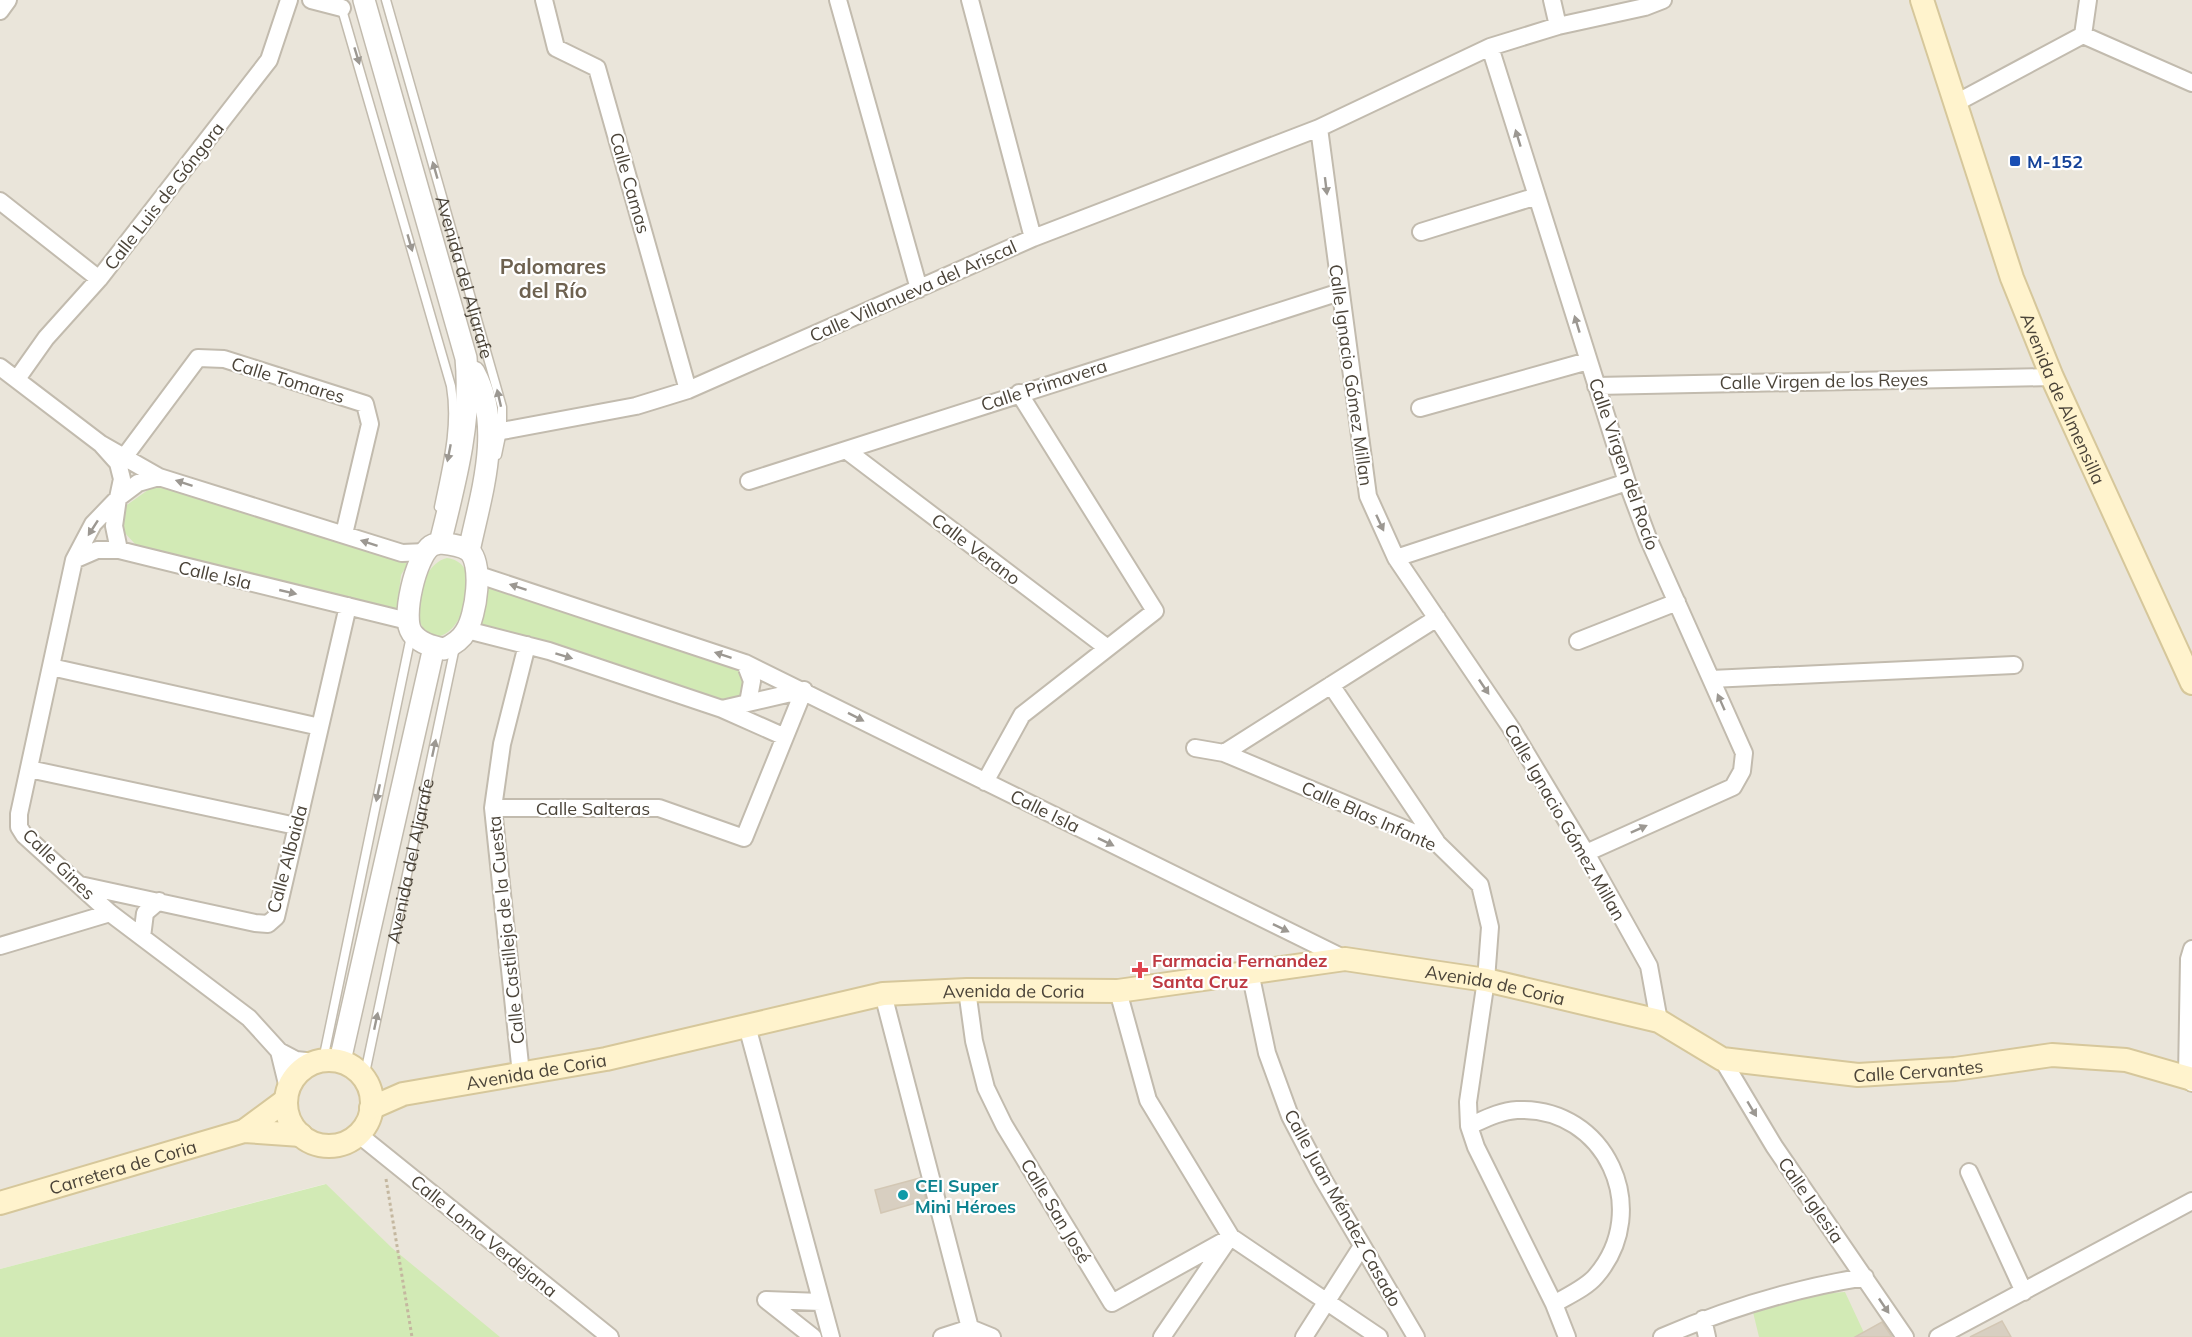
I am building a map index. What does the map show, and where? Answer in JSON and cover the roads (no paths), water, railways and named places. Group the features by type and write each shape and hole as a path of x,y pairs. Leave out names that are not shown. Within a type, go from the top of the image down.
{"main road":[{"name":"Avenida de Almensilla","path":"1922,0 2012,278 2052,377 2192,683"},
{"name":"Avenida de Coria","path":"371,1108 403,1094 606,1059 883,994 967,990 1118,991 1345,959 1486,980 1659,1021"},
{"name":"Calle Cervantes","path":"1659,1021 1722,1059 1858,1075 1955,1069 2052,1055 2126,1060 2190,1080"},
{"path":"326,1061 353,1068 364,1078 371,1097 371,1108 369,1118 358,1134 347,1141 323,1145 301,1135 292,1125 287,1094 304,1068 326,1061"},
{"name":"Carretera de Coria","path":"243,1131 287,1094"},
{"name":"Carretera de Coria","path":"0,1203 243,1131 301,1135"}],"street":[{"path":"0,11 8,0"},
{"name":"Calle Luis de Góngora","path":"17,379 46,338 99,279 269,60 289,0"},
{"path":"311,0 341,4"},
{"name":"Avenida del Aljarafe","path":"364,0 466,358 468,383 466,420 432,547 412,585 410,627"},
{"name":"Calle Camas","path":"544,0 556,48 597,68 688,390"},
{"path":"837,0 920,289"},
{"path":"970,0 1033,238"},
{"path":"1552,0 1558,26"},
{"path":"1319,128 1490,47 1558,26 1645,7 1663,0"},
{"path":"2083,35 2088,0"},
{"path":"1954,104 2083,35"},
{"path":"2083,35 2192,83"},
{"name":"Calle Virgen del Rocío","path":"1490,47 1626,482 1744,753 1742,771 1733,787 1586,853"},
{"name":"Calle Villanueva del Ariscal","path":"502,431 636,406 688,390 1033,238 1319,128"},
{"name":"Calle Ignacio Gómez Millan","path":"1319,128 1368,496 1396,558 1511,728 1586,853 1649,966 1659,1021"},
{"path":"1420,232 1537,196"},
{"path":"0,201 99,279"},
{"name":"Calle Primavera","path":"749,481 1340,292"},
{"name":"Calle Tomares","path":"125,456 198,358 224,359 365,404 370,424 344,534"},
{"name":"Avenida del Aljarafe","path":"462,637 475,605 473,561 489,454 483,398 478,379 466,358"},
{"path":"1420,408 1588,361"},
{"path":"0,367 101,444 118,463 122,479 114,526 119,550"},
{"name":"Calle Virgen de los Reyes","path":"1596,386 2052,377"},
{"path":"985,782 1022,715 1106,647 1155,611 1019,393"},
{"path":"101,444 159,477 402,553 432,547 473,561"},
{"name":"Calle Verano","path":"846,450 1106,647"},
{"path":"118,498 138,483 159,477"},
{"path":"1396,558 1626,482"},
{"name":"Calle Gines","path":"118,498 93,524 74,560 19,814 19,827 24,835 110,914 249,1018 279,1052"},
{"name":"Calle Isla","path":"74,560 97,550 119,550 348,606 410,627"},
{"name":"Calle Isla","path":"473,561 745,663 804,690 1345,959"},
{"path":"1578,641 1677,602"},
{"name":"Calle Albaida","path":"80,885 268,924 276,917 348,606"},
{"path":"1224,753 1437,618"},
{"path":"410,627 422,642 444,649 462,637 527,645 722,709 785,737"},
{"name":"Calle Castilleja de la Cuesta","path":"521,1074 493,808 502,744 527,645"},
{"name":"Avenida del Aljarafe","path":"326,1061 434,647"},
{"path":"745,663 752,681 748,703"},
{"path":"1711,679 2014,665"},
{"path":"51,667 320,727"},
{"path":"1331,685 1436,842"},
{"path":"722,709 804,690"},
{"name":"Calle Salteras","path":"493,808 659,807 744,838 804,690"},
{"name":"Calle Blas Infante","path":"1195,748 1224,753 1436,842 1480,885 1490,927 1486,980 1468,1102 1469,1126"},
{"path":"29,769 296,826"},
{"path":"142,938 146,913 159,902"},
{"path":"0,946 110,914"},
{"path":"2190,1080 2189,959 2192,949"},
{"name":"Calle Juan Méndez Casado","path":"1250,972 1267,1053 1290,1116 1362,1246 1416,1337"},
{"name":"Calle San José","path":"967,990 974,1041 986,1088 1004,1125 1112,1303 1231,1237"},
{"path":"1118,991 1148,1100 1231,1237 1379,1337"},
{"path":"883,994 970,1328"},
{"path":"747,1026 831,1337"},
{"path":"279,1052 296,1060 326,1061"},
{"path":"279,1052 287,1094"},
{"name":"Calle Iglesia","path":"1722,1059 1774,1146 1905,1337"},
{"path":"1554,1304 1594,1279 1609,1260 1618,1238 1622,1216 1621,1191 1614,1170 1601,1148 1564,1119 1517,1110 1494,1115 1469,1126 1481,1157 1554,1304 1567,1337"},
{"name":"Calle Loma Verdejana","path":"358,1134 610,1337"},
{"path":"1969,1172 2024,1292"},
{"path":"1938,1337 2192,1201"},
{"path":"1162,1337 1231,1237"},
{"path":"1304,1337 1362,1246"},
{"path":"1662,1337 1703,1319 1825,1284 1865,1277"},
{"path":"813,1337 766,1300 821,1302"},
{"path":"1703,1319 1707,1337"},
{"path":"942,1337 970,1328 992,1337"}],"lane":[{"name":"Avenida del Aljarafe","path":"386,0 502,407 502,431 473,561"},
{"name":"Avenida del Aljarafe","path":"341,4 451,386 455,408 454,428 432,547"},
{"name":"Avenida del Aljarafe","path":"326,1061 410,627"},
{"name":"Avenida del Aljarafe","path":"364,1078 462,637"}],"place":[{"name":"M-152","path":"2015,161"},
{"name":"Farmacia Fernandez Santa Cruz","path":"1140,970"},
{"name":"CEI Super Mini Héroes","path":"903,1195"}],"district":[{"name":"Palomares del Río","path":"553,278"}]}
